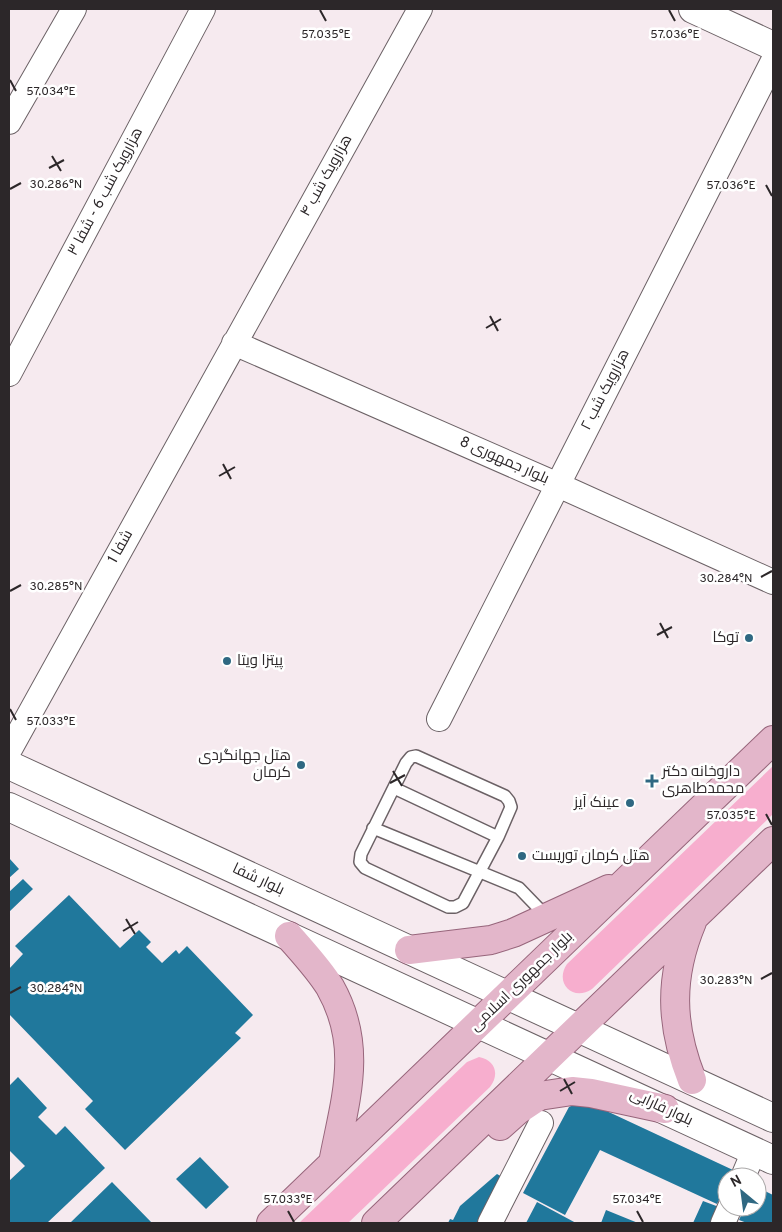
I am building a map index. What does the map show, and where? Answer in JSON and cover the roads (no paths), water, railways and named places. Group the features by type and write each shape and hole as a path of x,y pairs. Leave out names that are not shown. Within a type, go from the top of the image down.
{"main road":[{"name":"بلوار جمهوری اسلامی","path":"271,1223 773,740"},
{"path":"376,1223 773,840"},
{"path":"409,950 491,940 512,933 626,882"},
{"path":"692,1080 678,1040 674,998 679,957 694,917"},
{"path":"289,936 329,985 340,1006 347,1028 350,1075 333,1163"},
{"path":"426,1175 472,1151 518,1110 539,1096 572,1091 591,1093 665,1109"}],"street":[{"path":"9,122 74,9"},
{"name":"هزارویک شب 6 - شفا ۳","path":"9,374 203,9"},
{"name":"هزارویک شب ۴","path":"234,343 420,9"},
{"path":"693,9 773,46"},
{"name":"هزارویک شب ۲","path":"439,719 773,61"},
{"name":"بلوار جمهوری 8","path":"234,343 558,485 773,582"},
{"name":"شفا 1","path":"9,750 234,343"},
{"name":"بلوار شفا","path":"9,765 579,1028"},
{"path":"9,807 479,1024"},
{"name":"بلوار فارابی","path":"479,1024 764,1155"},
{"path":"579,1028 773,1118"},
{"path":"490,1223 541,1123"},
{"path":"753,1167 764,1155"}],"lane":[{"path":"416,756 505,796 510,801 511,807 498,837 463,902 456,907 448,906 364,868 360,862 361,854 373,828 406,763 411,757 416,756"},
{"path":"394,788 498,837"},
{"path":"373,828 519,888 547,917"}],"place":[{"name":"توکا","path":"749,638"},
{"name":"پیتزا ویتا","path":"227,661"},
{"name":"هتل جهانگردی کرمان","path":"301,765"},
{"name":"داروخانه دکتر محمدطاهری","path":"652,781"},
{"name":"عینک آیز","path":"630,803"},
{"name":"هتل کرمان توریست","path":"522,856"}]}
